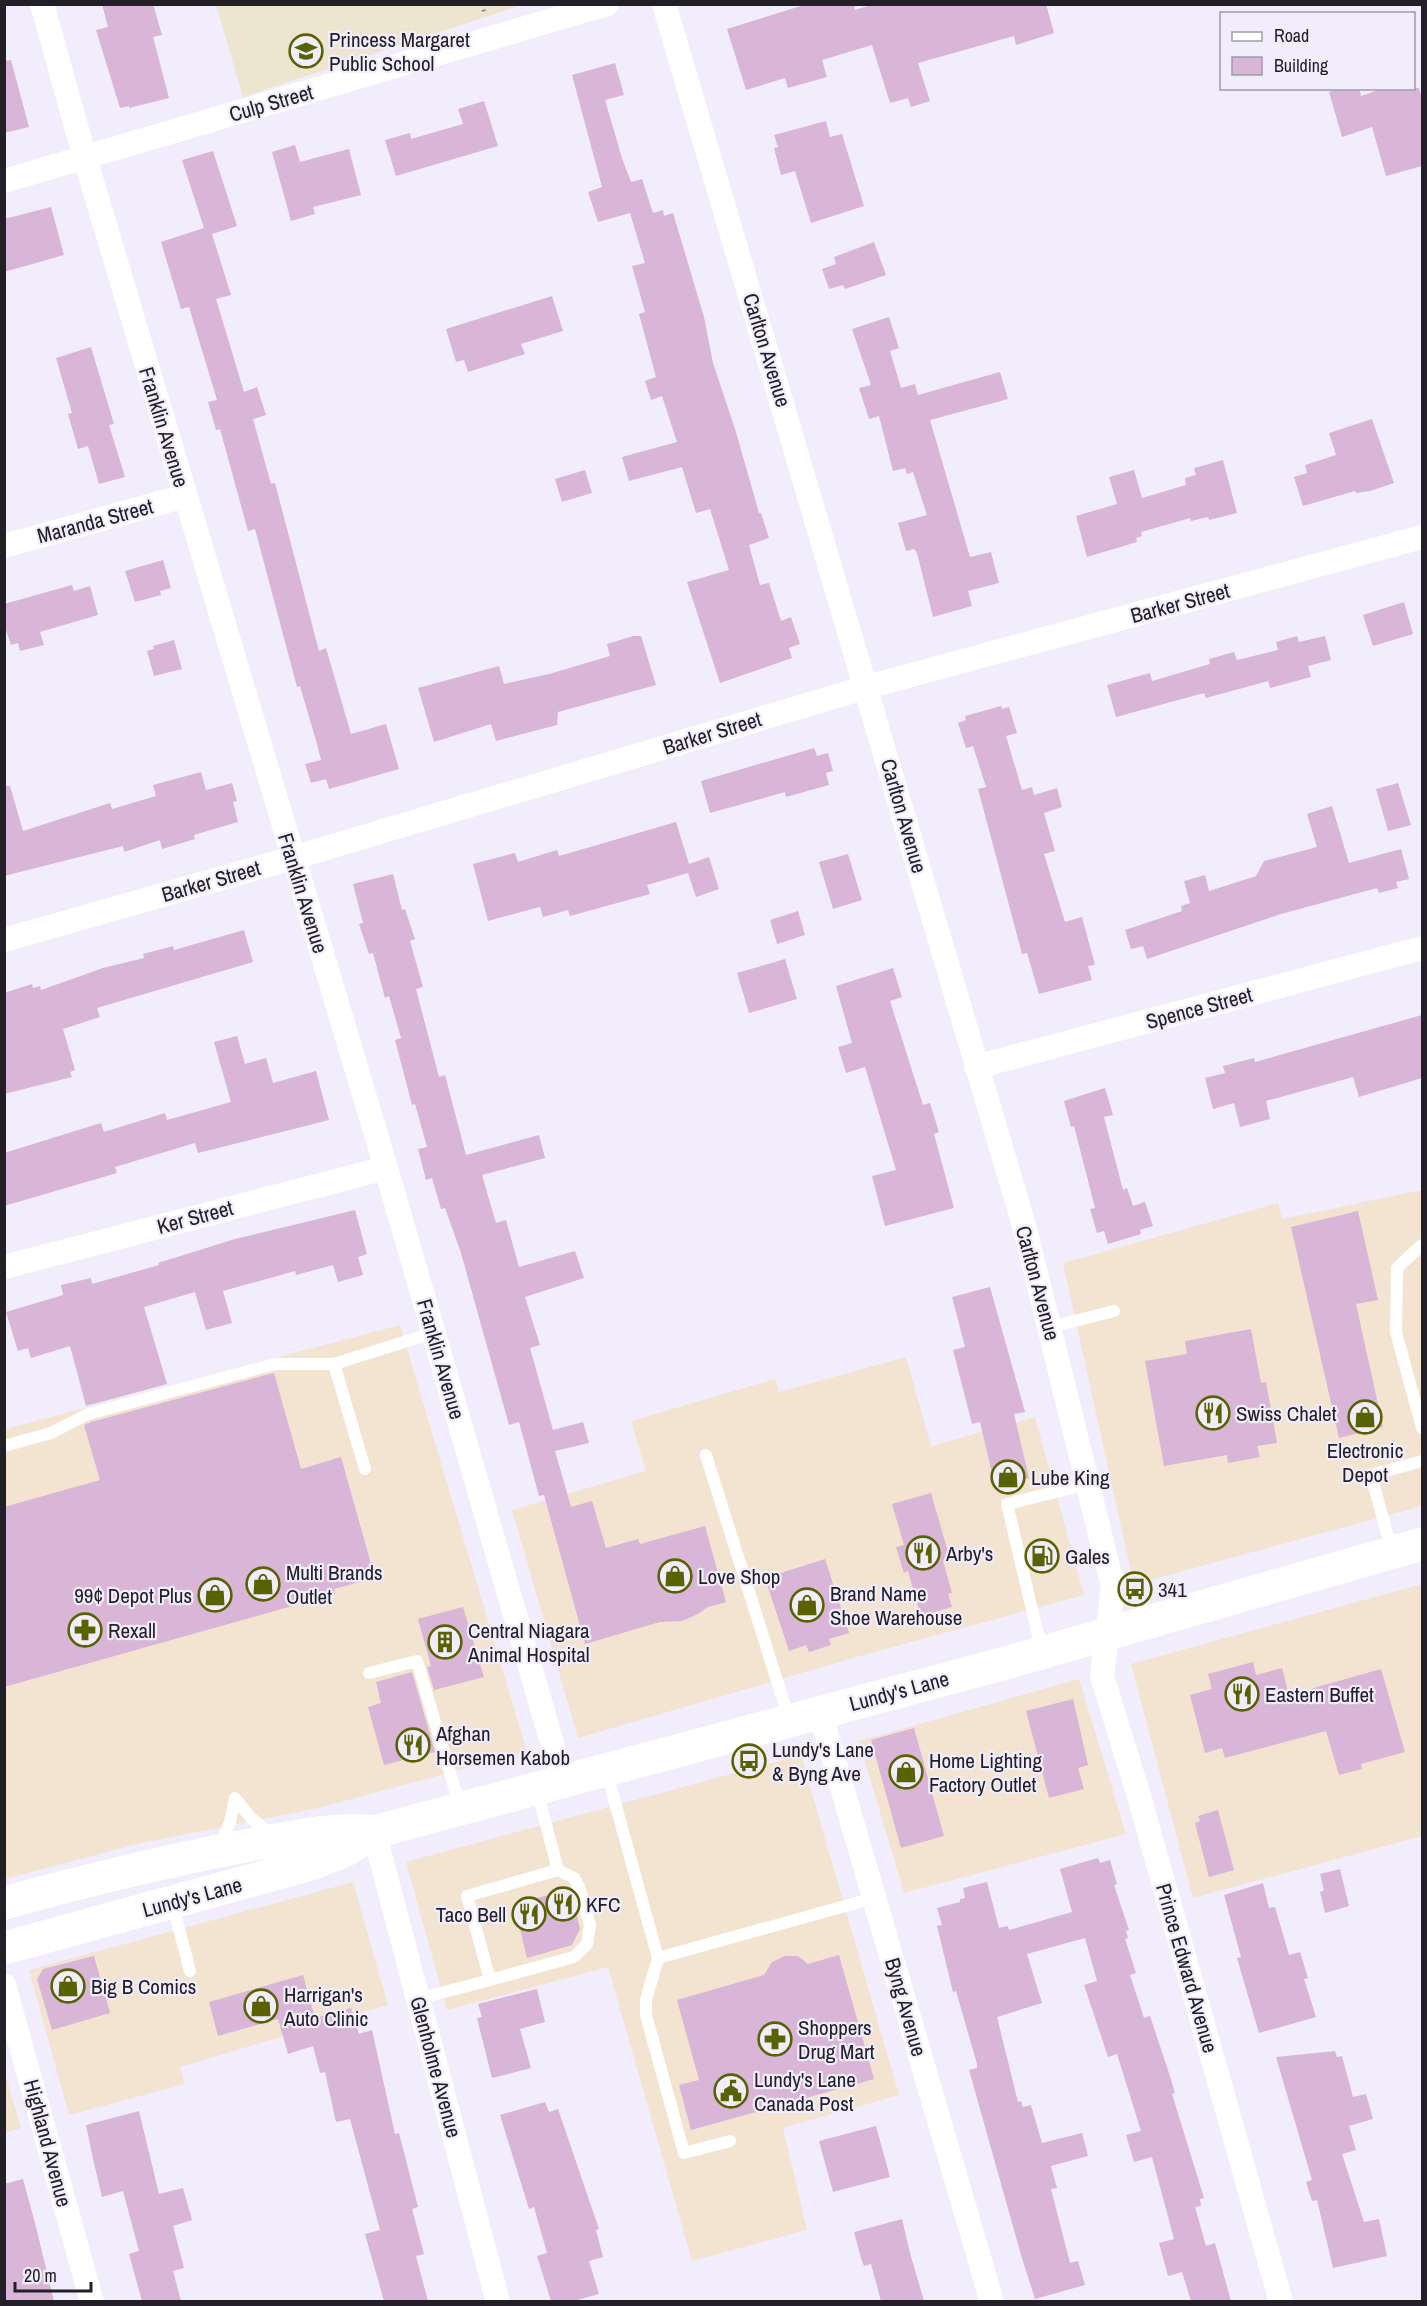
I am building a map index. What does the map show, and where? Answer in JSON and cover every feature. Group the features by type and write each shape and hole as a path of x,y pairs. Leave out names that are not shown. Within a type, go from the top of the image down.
{"main road":[{"name":"Lundy's Lane","path":"4,1948 311,1864 344,1851 374,1832 1042,1652 1407,1548"},
{"name":"Lundy's Lane","path":"4,1903 103,1876 279,1840 340,1830 374,1832"}],"street":[{"name":"Franklin Avenue","path":"42,4 85,158 386,1168 433,1333 550,1785"},
{"name":"Culp Street","path":"4,181 607,4"},
{"name":"Carlton Avenue","path":"664,4 1025,1229 1051,1327 1113,1587 1108,1633"},
{"name":"Maranda Street","path":"4,546 185,496"},
{"name":"Barker Street","path":"4,940 293,858 867,687 1422,537"},
{"name":"Spence Street","path":"976,1067 1422,948"},
{"name":"Ker Street","path":"4,1267 386,1168"},
{"name":"Prince Edward Avenue","path":"1108,1633 1102,1676 1139,1796 1281,2301"},
{"name":"Byng Avenue","path":"805,1716 873,1898 992,2301"},
{"name":"Glenholme Avenue","path":"374,1832 498,2301"},
{"name":"Highland Avenue","path":"4,1985 92,2301"}],"lane":[{"path":"1422,1245 1397,1268 1396,1332 1422,1428"},
{"path":"1051,1327 1114,1311"},
{"path":"4,1446 51,1433 88,1414 275,1364 334,1364 433,1333"},
{"path":"334,1364 365,1469"},
{"path":"706,1455 805,1716"},
{"path":"1407,1548 1371,1475 1422,1461"},
{"path":"1042,1652 1007,1504 1088,1484"},
{"path":"369,1673 417,1661 461,1809"},
{"path":"606,1770 658,1958 646,2000 646,2015 684,2152 730,2141"},
{"path":"550,1785 558,1870"},
{"path":"217,1852 231,1822 235,1798 251,1818 279,1840"},
{"path":"418,1999 490,1980 574,1957 587,1944 590,1925 579,1887 574,1878 558,1870 467,1896 490,1980"},
{"path":"658,1958 873,1898"},
{"path":"172,1902 190,1971"}],"shaded area":[{"name":"Princess Margaret Public School","path":"216,4 522,5 243,97"},
{"path":"1422,1190 1422,1506 1139,1583 1131,1572 1063,1263 1278,1203 1282,1219"},
{"path":"400,1325 527,1752 318,1808 141,1843 5,1879 5,1429"},
{"path":"906,1357 931,1446 1035,1417 1084,1595 860,1656 578,1738 512,1510 646,1471 631,1421 775,1379 779,1392"},
{"path":"1422,1584 1422,1836 1193,1898 1131,1664"},
{"path":"1079,1679 1126,1834 904,1893 859,1741"},
{"path":"801,1755 899,2095 783,2128 807,2230 692,2261 608,1967 447,2010 406,1862"},
{"path":"353,1882 388,2005 180,2067 185,2084 69,2115 29,1970"},
{"path":"4,2070 21,2128 5,2133 4,2133"}],"building":[{"path":"102,4 153,4 162,35 153,37 169,98 120,108 96,30 108,27"},
{"path":"807,4 854,4 855,10 874,4 1046,4 1054,33 1016,45 1014,36 918,63 930,101 911,107 908,98 890,103 872,45 822,60 827,77 788,88 785,78 746,90 727,29"},
{"path":"11,60 29,127 4,133 4,61"},
{"path":"615,63 624,95 605,100 622,158 631,182 642,179 653,213 663,210 664,216 673,213 704,317 713,363 759,513 761,513 769,538 749,545 760,585 769,583 781,621 791,617 800,644 789,648 792,658 720,683 687,582 729,570 710,509 696,513 682,467 629,481 622,457 677,442 662,396 651,400 645,381 656,377 639,314 645,312 632,266 645,263 630,213 598,222 588,192 602,187 572,75"},
{"path":"1419,88 1422,99 1422,166 1386,176 1372,127 1342,137 1329,92 1360,90 1361,96 1378,90 1415,90"},
{"path":"484,101 498,146 396,176 385,140 410,133 411,139 463,124 458,109"},
{"path":"826,121 830,137 842,134 864,206 811,223 795,171 781,175 774,148 778,147 774,135"},
{"path":"295,145 300,162 349,149 361,195 313,207 315,214 291,221 272,152"},
{"path":"213,151 237,226 212,234 231,295 216,299 244,392 257,387 266,415 253,419 271,484 275,483 319,651 326,648 351,734 386,724 399,769 329,789 326,779 311,783 305,764 321,760 317,744 300,686 297,687 255,529 248,531 220,429 216,430 208,402 217,400 189,307 181,309 161,242 204,228 182,160"},
{"path":"51,207 64,255 4,272 4,219"},
{"path":"874,242 886,275 845,289 843,285 829,289 822,269 836,264 834,257"},
{"path":"552,296 563,331 521,344 525,354 468,372 464,360 456,362 446,329"},
{"path":"889,317 899,348 890,351 901,388 915,384 918,395 1000,372 1008,399 930,420 970,557 991,552 999,583 968,591 972,606 933,617 917,553 914,549 906,551 898,523 927,515 913,472 907,474 905,468 893,471 879,416 869,419 859,388 871,385 852,329"},
{"path":"91,347 114,424 109,425 125,477 99,484 88,446 78,449 68,414 72,413 56,358"},
{"path":"1372,419 1394,483 1370,491 1356,493 1355,491 1303,506 1294,477 1307,473 1305,465 1336,455 1329,433"},
{"path":"1223,460 1237,513 1209,520 1208,517 1191,521 1190,518 1141,532 1142,536 1136,538 1137,542 1087,557 1076,516 1117,504 1109,477 1134,470 1142,498 1186,485 1185,478 1196,475 1194,468"},
{"path":"585,470 592,493 562,502 555,479"},
{"path":"163,560 171,588 160,591 161,595 135,602 125,571"},
{"path":"72,585 74,591 90,586 98,615 40,632 44,645 20,651 18,643 11,645 4,624 4,604"},
{"path":"1404,602 1413,634 1373,646 1363,615"},
{"path":"633,636 641,636 656,685 558,712 557,725 496,741 491,724 434,742 418,688 499,666 504,684 549,674 610,656 607,644"},
{"path":"1297,636 1299,642 1325,636 1331,660 1308,666 1311,677 1270,688 1268,681 1206,698 1204,693 1116,717 1107,685 1150,673 1152,681 1210,664 1209,659 1234,652 1237,660 1278,650 1276,642"},
{"path":"174,640 182,669 154,676 147,651 154,649 153,646"},
{"path":"1001,706 1002,709 1009,707 1017,733 1006,736 1022,790 1032,787 1034,795 1057,788 1062,807 1044,813 1055,851 1044,854 1065,922 1082,917 1095,965 1088,966 1092,980 1039,994 1027,953 1022,954 978,789 986,787 973,746 966,748 958,723 966,720 965,716"},
{"path":"814,748 817,756 828,753 833,771 826,773 829,785 786,797 785,792 710,813 701,781"},
{"path":"201,772 206,790 232,783 237,801 233,802 238,822 194,835 195,839 162,849 160,840 124,852 123,846 4,876 4,786 10,786 23,831 110,803 112,809 156,796 153,785"},
{"path":"1398,783 1411,825 1388,831 1376,789"},
{"path":"1332,806 1349,863 1401,849 1409,879 1396,882 1398,888 1379,893 1377,888 1281,914 1147,959 1143,946 1131,949 1125,930 1182,911 1181,906 1190,903 1184,881 1205,875 1209,891 1256,876 1264,861 1317,847 1307,814"},
{"path":"676,822 689,864 709,857 719,889 696,897 688,873 647,885 650,894 570,916 568,910 543,917 540,907 488,921 473,864 515,853 518,862 557,850 559,856"},
{"path":"848,854 862,900 833,909 819,862"},
{"path":"393,874 402,910 405,909 415,939 410,941 423,987 416,989 439,1077 445,1075 466,1155 539,1135 545,1158 482,1175 496,1223 506,1220 519,1267 575,1251 584,1278 525,1297 540,1345 530,1348 553,1430 583,1422 589,1443 555,1451 571,1507 592,1501 606,1548 638,1539 640,1544 705,1526 726,1602 708,1607 682,1621 660,1622 585,1644 544,1495 539,1496 519,1422 509,1425 461,1253 445,1208 441,1209 432,1178 426,1180 418,1149 427,1147 415,1104 412,1105 395,1040 401,1038 389,996 385,998 373,953 369,954 359,924 363,923 353,884"},
{"path":"798,911 805,935 777,944 770,920"},
{"path":"244,930 253,962 97,1008 100,1017 63,1029 75,1070 70,1072 72,1077 4,1094 4,993 32,984 33,988 40,986 41,990 103,968 144,958 143,954 173,946 174,950"},
{"path":"785,959 797,999 749,1013 737,973"},
{"path":"893,968 902,997 890,1001 923,1105 930,1103 939,1132 934,1134 954,1208 885,1226 872,1176 896,1170 865,1067 846,1073 838,1047 852,1043 836,986"},
{"path":"1422,1015 1422,1078 1359,1097 1353,1077 1266,1101 1270,1119 1240,1127 1234,1103 1213,1109 1205,1078 1225,1073 1223,1066 1254,1058 1255,1062"},
{"path":"237,1036 245,1064 266,1058 273,1083 316,1071 329,1120 198,1153 195,1143 115,1167 117,1173 4,1206 4,1153 101,1123 104,1132 165,1113 167,1120 231,1102 214,1042"},
{"path":"1105,1088 1113,1115 1104,1117 1123,1190 1127,1188 1133,1206 1145,1202 1153,1226 1140,1230 1141,1234 1108,1244 1104,1231 1097,1233 1090,1209 1095,1208 1074,1126 1071,1127 1064,1101"},
{"path":"355,1210 367,1254 358,1257 363,1275 338,1282 333,1265 296,1275 295,1271 223,1291 232,1323 206,1330 195,1292 144,1307 167,1384 86,1406 70,1346 31,1358 28,1348 18,1351 6,1312 63,1295 61,1285 91,1278 92,1284 159,1265 158,1263 235,1239"},
{"path":"1358,1211 1378,1300 1356,1304 1383,1427 1339,1438 1291,1227"},
{"path":"990,1287 1025,1412 1014,1414 1029,1478 995,1486 980,1422 972,1424 953,1350 965,1347 952,1297"},
{"name":"Swiss Chalet","path":"1251,1329 1261,1383 1266,1382 1277,1443 1257,1446 1260,1457 1228,1463 1227,1455 1164,1466 1145,1361 1187,1354 1185,1341"},
{"path":"274,1373 301,1469 341,1457 375,1578 334,1589 335,1594 4,1687 4,1507 100,1480 84,1425"},
{"name":"Arby's","path":"931,1493 950,1559 943,1561 952,1593 948,1594 952,1607 921,1616 908,1571 904,1573 896,1547 904,1545 892,1504"},
{"name":"Brand Name Shoe Warehouse","path":"825,1559 849,1633 829,1639 831,1645 809,1652 806,1645 789,1651 765,1578"},
{"name":"Central Niagara Animal Hospital","path":"463,1607 484,1677 434,1690 427,1667 431,1666 418,1619"},
{"path":"1253,1662 1256,1675 1282,1668 1289,1695 1381,1669 1405,1752 1361,1764 1362,1769 1339,1775 1326,1731 1225,1758 1222,1748 1205,1753 1190,1695 1212,1689 1208,1674"},
{"path":"412,1672 435,1752 384,1765 368,1707 381,1703 376,1682"},
{"path":"1073,1699 1088,1765 1078,1768 1084,1789 1049,1798 1026,1711"},
{"path":"914,1728 944,1836 901,1848 871,1740"},
{"path":"1218,1810 1234,1870 1209,1877 1195,1823 1200,1821 1198,1816"},
{"path":"1098,1858 1100,1863 1110,1860 1117,1884 1114,1885 1129,1930 1126,1931 1128,1938 1125,1939 1136,1973 1130,1975 1144,2018 1150,2016 1168,2070 1175,2093 1172,2094 1204,2198 1200,2199 1201,2206 1195,2207 1206,2246 1215,2243 1231,2301 1191,2301 1182,2272 1168,2276 1159,2243 1174,2239 1152,2157 1134,2162 1126,2135 1141,2131 1117,2054 1108,2057 1084,1985 1097,1981 1085,1938 1027,1954 1042,2003 997,2017 1018,2102 1021,2101 1023,2107 1031,2105 1042,2143 1082,2133 1088,2156 1051,2166 1057,2188 1051,2189 1070,2263 1078,2261 1085,2285 1035,2299 1021,2255 969,2070 977,2068 977,2064 956,1991 953,1992 937,1926 942,1925 937,1908 960,1902 960,1899 965,1898 963,1888 987,1882 999,1928 1008,1926 1009,1930 1072,1912 1060,1869"},
{"path":"1340,1869 1349,1906 1325,1913 1320,1892 1324,1890 1320,1874"},
{"path":"1263,1883 1269,1908 1275,1907 1289,1955 1300,1952 1308,1978 1304,1979 1316,2017 1259,2033 1237,1958 1241,1957 1224,1895"},
{"path":"571,1889 580,1929 572,1945 527,1958 514,1904"},
{"name":"Shoppers Drug Mart","path":"839,1955 874,2079 691,2130 679,2085 699,2080 677,2000 764,1975 772,1962 785,1956 798,1956 808,1964"},
{"path":"94,1956 110,2013 52,2030 37,1979 43,1969"},
{"path":"303,1975 315,2018 351,2008 359,2034 372,2030 395,2134 399,2133 418,2207 412,2209 424,2254 416,2256 428,2301 384,2301 365,2234 380,2230 350,2119 336,2122 325,2072 320,2073 313,2046 288,2054 278,2019 218,2036 209,2002"},
{"path":"537,1989 545,2022 520,2029 531,2068 492,2078 477,2018 482,2017 478,2004"},
{"path":"1335,2051 1337,2057 1342,2056 1353,2097 1366,2094 1373,2119 1349,2126 1356,2150 1342,2154 1364,2222 1379,2219 1387,2256 1333,2268 1317,2200 1312,2201 1306,2182 1312,2180 1276,2057"},
{"path":"545,2102 549,2112 558,2109 599,2229 596,2230 603,2257 589,2261 599,2294 574,2301 551,2301 537,2256 547,2253 534,2207 529,2209 500,2115"},
{"path":"139,2111 159,2194 183,2188 192,2220 173,2226 184,2268 173,2271 181,2301 142,2301 129,2254 139,2251 123,2191 102,2197 93,2159 86,2125"},
{"path":"876,2126 890,2177 833,2192 819,2141"},
{"path":"23,2179 54,2301 4,2301 4,2184"},
{"path":"902,2219 924,2301 881,2301 871,2264 864,2266 854,2232"}],"place":[{"name":"Princess Margaret Public School","path":"306,51"},
{"name":"Swiss Chalet","path":"1213,1413"},
{"name":"Electronic Depot","path":"1365,1417"},
{"name":"Lube King","path":"1008,1477"},
{"name":"Arby's","path":"923,1553"},
{"name":"Gales","path":"1042,1556"},
{"name":"Love Shop","path":"675,1576"},
{"name":"Multi Brands Outlet","path":"263,1584"},
{"name":"341","path":"1135,1589"},
{"name":"99¢ Depot Plus","path":"215,1595"},
{"name":"Brand Name Shoe Warehouse","path":"807,1605"},
{"name":"Rexall","path":"85,1630"},
{"name":"Central Niagara Animal Hospital","path":"445,1642"},
{"name":"Eastern Buffet","path":"1242,1694"},
{"name":"Afghan Horsemen Kabob","path":"413,1745"},
{"name":"Lundy's Lane & Byng Ave","path":"749,1761"},
{"name":"Home Lighting Factory Outlet","path":"906,1772"},
{"name":"KFC","path":"563,1904"},
{"name":"Taco Bell","path":"529,1914"},
{"name":"Big B Comics","path":"68,1986"},
{"name":"Harrigan's Auto Clinic","path":"261,2006"},
{"name":"Shoppers Drug Mart","path":"775,2039"},
{"name":"Lundy's Lane Canada Post","path":"731,2091"}]}
